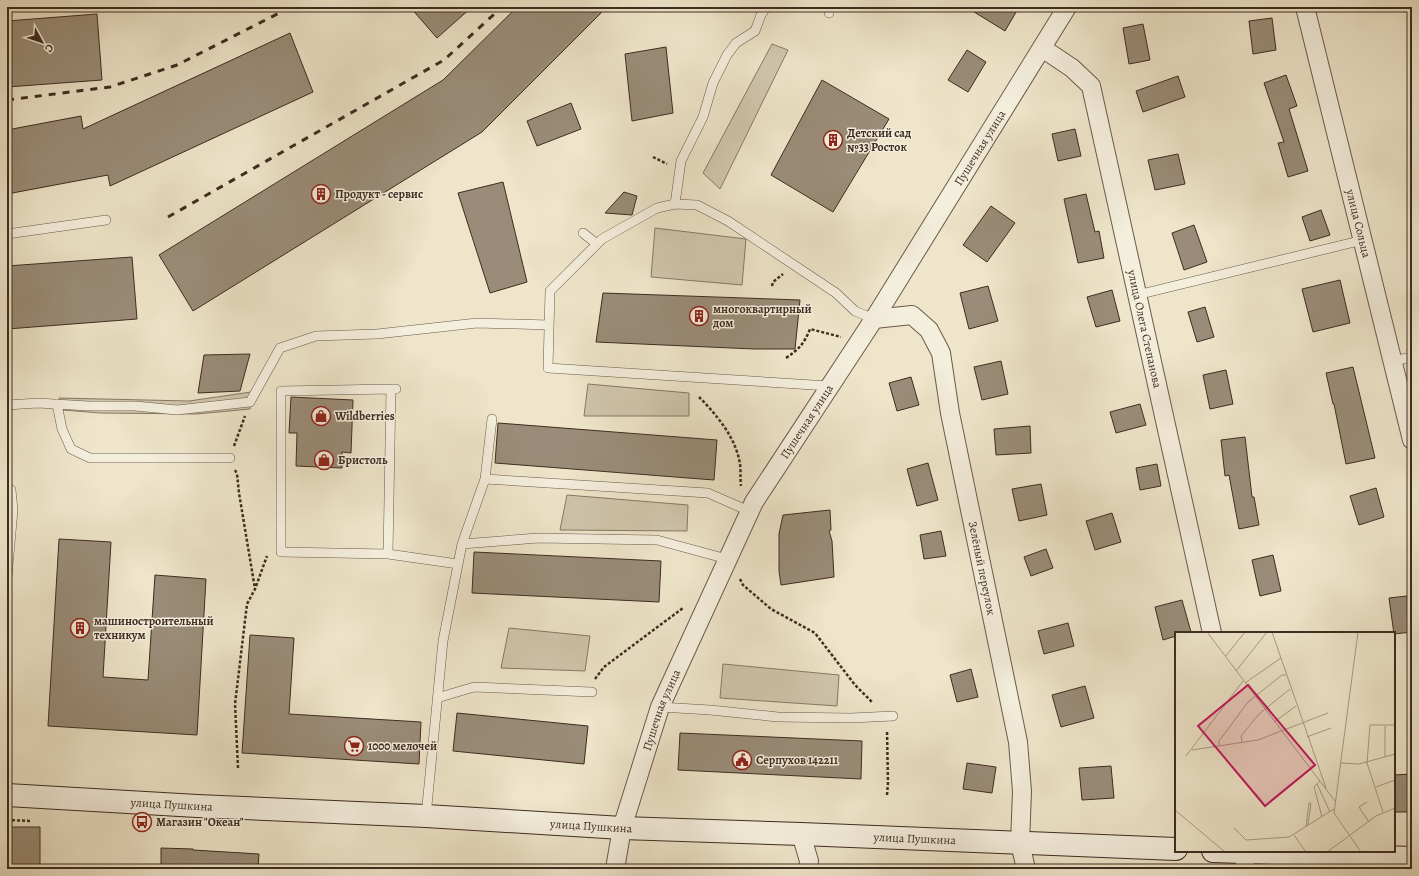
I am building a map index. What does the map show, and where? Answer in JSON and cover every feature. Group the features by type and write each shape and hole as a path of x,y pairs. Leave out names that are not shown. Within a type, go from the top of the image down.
{"street":[{"name":"Пушечная улица","path":"616,869 622,828 660,707 749,511 874,319 1067,7"},
{"name":"улица Сольца","path":"1305,7 1412,440"},
{"name":"улица Олега Степанова","path":"1042,48 1072,68 1091,86 1212,632"},
{"name":"Зелёный переулок","path":"874,319 912,316 929,330 941,353 950,413 1018,742 1022,791 1020,843 1026,869"},
{"name":"улица Пушкина","path":"7,795 426,816 622,828 1175,850"},
{"path":"801,834 809,861 808,869"},
{"path":"1218,852 1244,857 1412,858"}],"lane":[{"path":"675,204 681,161 703,117 713,83 727,55 736,42 755,31 764,7"},
{"path":"829,386 548,368 550,291 602,239 657,208 675,204 696,205 728,221 836,292 855,311 874,319"},
{"path":"7,234 106,220"},
{"path":"583,233 597,244"},
{"path":"1137,295 1363,240"},
{"path":"7,405 38,403 88,406 134,406 177,410 250,402 280,348 316,336 377,334 477,323 549,325"},
{"path":"1393,361 1412,356"},
{"path":"388,554 393,389 281,391 281,552 388,554 458,564"},
{"path":"57,404 62,429 71,449 90,458 230,458"},
{"path":"426,816 435,692 443,642 462,544 485,479 492,418"},
{"path":"485,479 708,493 749,511"},
{"path":"7,490 12,490 13,510 7,578"},
{"path":"462,544 538,538 657,540 727,559"},
{"path":"435,692 474,687 588,692"},
{"path":"660,707 710,710 778,717 851,718 890,716"}],"path":[{"path":"786,358 799,349 806,340 810,329 841,337"},
{"path":"699,397 712,409 731,436 740,462 741,489"},
{"path":"250,402 230,458 238,474 239,493 255,589"},
{"path":"238,768 235,704 247,604 255,589 269,550"},
{"path":"727,559 743,585 771,609 815,633 855,684 890,716 887,795"},
{"path":"588,692 604,668 684,608"},
{"path":"7,820 32,821"}],"shaded area":[{"path":"772,44 788,50 720,189 703,173"},
{"path":"655,228 746,239 742,285 651,277"},
{"path":"588,384 689,393 689,416 584,416"},
{"path":"251,392 250,409 197,414 100,413 63,410 59,398 189,401"},
{"path":"567,495 688,505 687,531 560,530"},
{"path":"509,628 590,636 585,671 501,668"},
{"path":"723,664 839,675 837,706 720,698"}],"building":[{"path":"410,7 472,7 437,38"},
{"name":"Продукт - сервис","path":"517,7 607,7 482,132 193,311 159,255 443,80"},
{"path":"966,7 1019,7 1005,31"},
{"path":"97,14 102,80 7,87 7,21"},
{"path":"1272,18 1276,50 1253,54 1249,21"},
{"path":"1143,24 1150,60 1129,64 1123,28"},
{"path":"290,33 313,92 110,186 108,175 7,194 7,130 81,116 83,129"},
{"path":"666,47 673,113 632,121 625,54"},
{"path":"967,50 986,62 968,92 948,80"},
{"path":"1286,75 1297,106 1289,109 1308,171 1288,177 1278,143 1284,142 1264,83"},
{"path":"1178,76 1185,97 1143,112 1136,91"},
{"name":"Детский сад №33 Росток","path":"822,80 889,119 833,212 771,175"},
{"path":"571,103 581,129 537,146 527,121"},
{"path":"1075,129 1081,156 1058,161 1052,134"},
{"path":"1178,154 1185,184 1155,190 1148,160"},
{"path":"503,182 527,282 490,293 458,193"},
{"path":"624,192 637,196 632,215 605,213"},
{"path":"1086,194 1095,232 1099,231 1104,258 1078,263 1064,199"},
{"path":"991,206 1015,223 987,262 963,245"},
{"path":"1321,210 1330,235 1310,241 1302,217"},
{"path":"1194,225 1207,262 1184,270 1172,233"},
{"path":"132,257 137,319 7,329 7,266"},
{"path":"1340,280 1350,323 1313,332 1302,289"},
{"path":"988,286 998,321 969,329 960,293"},
{"path":"1112,290 1120,321 1096,327 1087,297"},
{"name":"многоквартирный дом","path":"603,293 800,300 795,349 754,349 596,342"},
{"path":"1205,307 1214,337 1197,342 1188,312"},
{"path":"250,354 240,391 198,393 204,355"},
{"path":"1001,361 1008,394 982,400 974,367"},
{"path":"1353,367 1375,458 1346,464 1326,373"},
{"path":"1226,370 1233,404 1210,409 1203,375"},
{"path":"911,377 919,405 897,411 889,383"},
{"name":"Wildberries","path":"291,397 353,400 351,453 342,452 342,468 296,466 297,433 289,433"},
{"path":"1140,404 1146,425 1116,433 1110,412"},
{"path":"498,423 717,440 714,480 495,463"},
{"path":"1030,426 1031,453 996,455 994,429"},
{"path":"1245,437 1252,497 1254,497 1259,525 1239,529 1229,475 1225,476 1221,440"},
{"path":"928,463 938,500 917,506 907,469"},
{"path":"1157,464 1161,486 1140,490 1136,468"},
{"path":"1041,484 1047,515 1019,521 1012,489"},
{"path":"1376,488 1384,517 1359,525 1350,496"},
{"path":"830,510 831,530 829,531 832,541 834,577 781,585 779,571 779,534 783,515"},
{"path":"1112,513 1121,542 1095,550 1086,521"},
{"path":"941,531 946,556 924,559 920,535"},
{"name":"машиностроительный техникум","path":"59,539 111,542 103,677 148,680 155,575 206,579 197,735 48,726"},
{"path":"1046,549 1053,568 1031,576 1024,557"},
{"path":"474,552 661,561 659,602 472,593"},
{"path":"1273,555 1281,591 1260,596 1252,560"},
{"path":"1407,596 1412,632 1395,634 1394,632 1389,598"},
{"path":"1182,600 1191,632 1175,632 1175,636 1163,640 1155,607"},
{"path":"1068,623 1074,646 1044,654 1038,631"},
{"path":"250,635 294,638 289,714 421,722 419,764 242,753"},
{"path":"971,669 978,697 957,702 950,675"},
{"path":"1085,686 1094,718 1061,727 1052,695"},
{"path":"457,713 588,726 584,764 453,751"},
{"path":"680,733 862,741 861,779 678,770"},
{"path":"967,763 996,767 992,793 963,789"},
{"path":"1111,766 1114,798 1082,800 1079,768"},
{"path":"1412,774 1412,812 1395,812 1395,775"},
{"path":"7,827 40,827 40,869 7,869"},
{"path":"161,848 259,854 258,869 161,869"}],"railway":[{"path":"7,100 110,87 177,65 291,7"},
{"path":"168,217 444,60 502,7"}],"place":[{"name":"Детский сад №33 Росток","path":"833,140"},
{"name":"Продукт - сервис","path":"321,194"},
{"name":"многоквартирный дом","path":"699,316"},
{"name":"Wildberries","path":"321,416"},
{"name":"Бристоль","path":"324,460"},
{"name":"машиностроительный техникум","path":"80,628"},
{"name":"1000 мелочей","path":"354,746"},
{"name":"Серпухов 142211","path":"742,760"},
{"name":"Магазин \"Океан\"","path":"142,822"}]}
